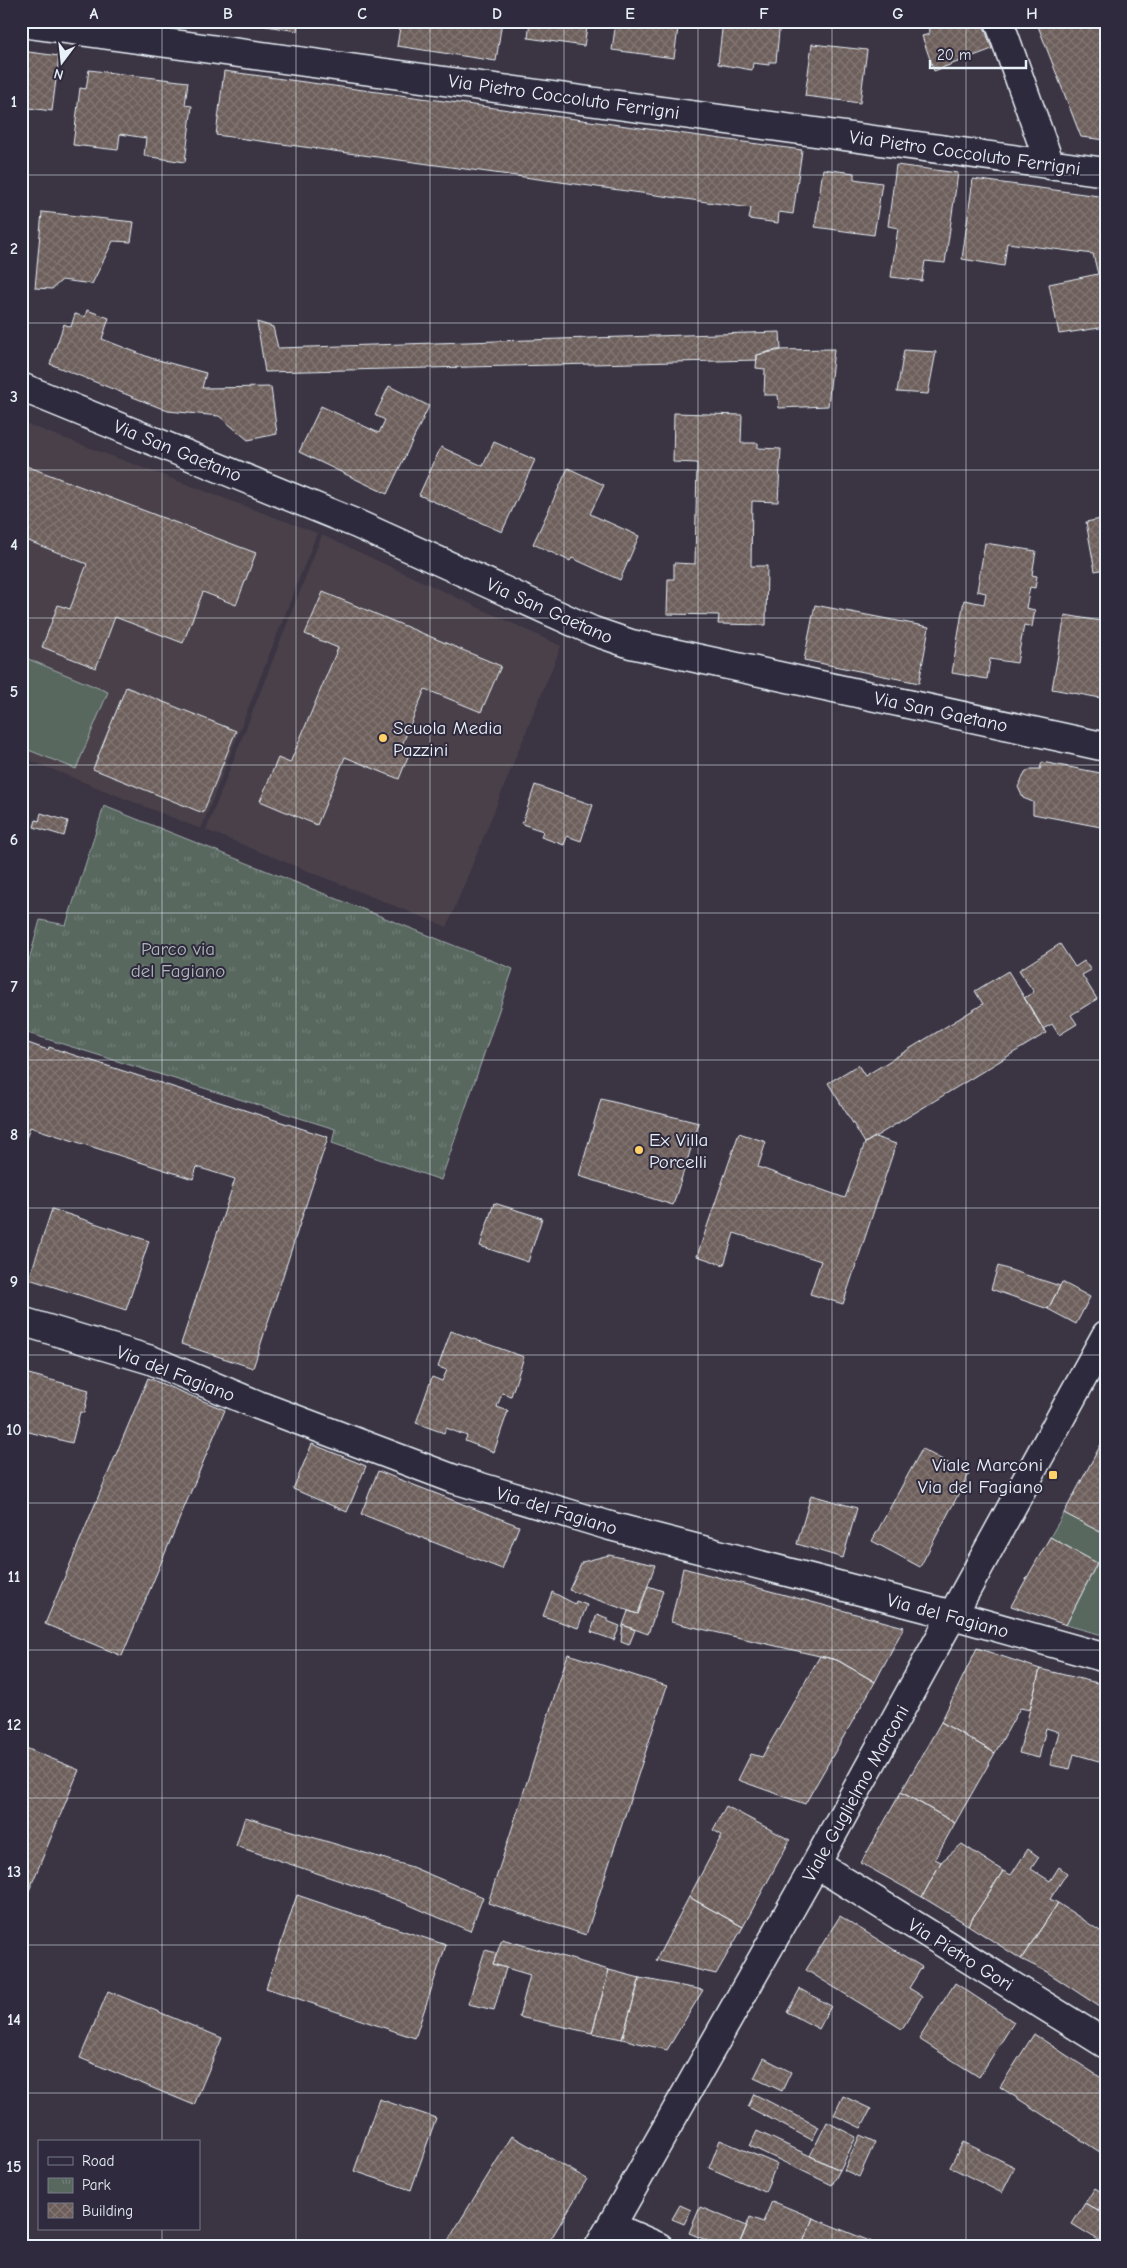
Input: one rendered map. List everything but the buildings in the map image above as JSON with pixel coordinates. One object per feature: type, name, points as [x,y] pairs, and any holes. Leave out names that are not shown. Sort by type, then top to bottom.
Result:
[{"type":"street","points":[[999,21],[1050,165]]},
{"type":"street","name":"Via Pietro Coccoluto Ferrigni","points":[[21,23],[1106,172]]},
{"type":"street","name":"Via San Gaetano","points":[[21,387],[357,524],[593,631],[631,644],[1106,748]]},
{"type":"street","name":"Via del Fagiano","points":[[21,1320],[150,1360],[258,1405],[454,1478],[610,1526],[953,1615],[1106,1658]]},
{"type":"street","name":"Viale Guglielmo Marconi","points":[[605,2237],[816,1864],[1106,1336]]},
{"type":"street","name":"Via Pietro Gori","points":[[816,1864],[1106,2044]]},
{"type":"street","points":[[605,2237],[659,2247]]},
{"type":"shaded area","points":[[21,422],[317,533],[201,829],[21,757]]},
{"type":"shaded area","name":"Scuola Media Pazzini","points":[[322,535],[561,646],[447,927],[206,830]]},
{"type":"green space","points":[[21,656],[108,692],[76,769],[21,747]]},
{"type":"green space","name":"Parco via del Fagiano","points":[[104,806],[513,969],[441,1180],[332,1143],[335,1129],[21,1031],[21,989],[40,920],[66,925]]},
{"type":"green space","points":[[1064,1513],[1106,1535],[1106,1636],[1066,1625],[1097,1563],[1050,1537]]},
{"type":"place","name":"Scuola Media Pazzini","points":[[383,738]]},
{"type":"place","name":"Ex Villa Porcelli","points":[[639,1150]]},
{"type":"place","name":"Viale Marconi Via del Fagiano","points":[[1053,1475]]}]
